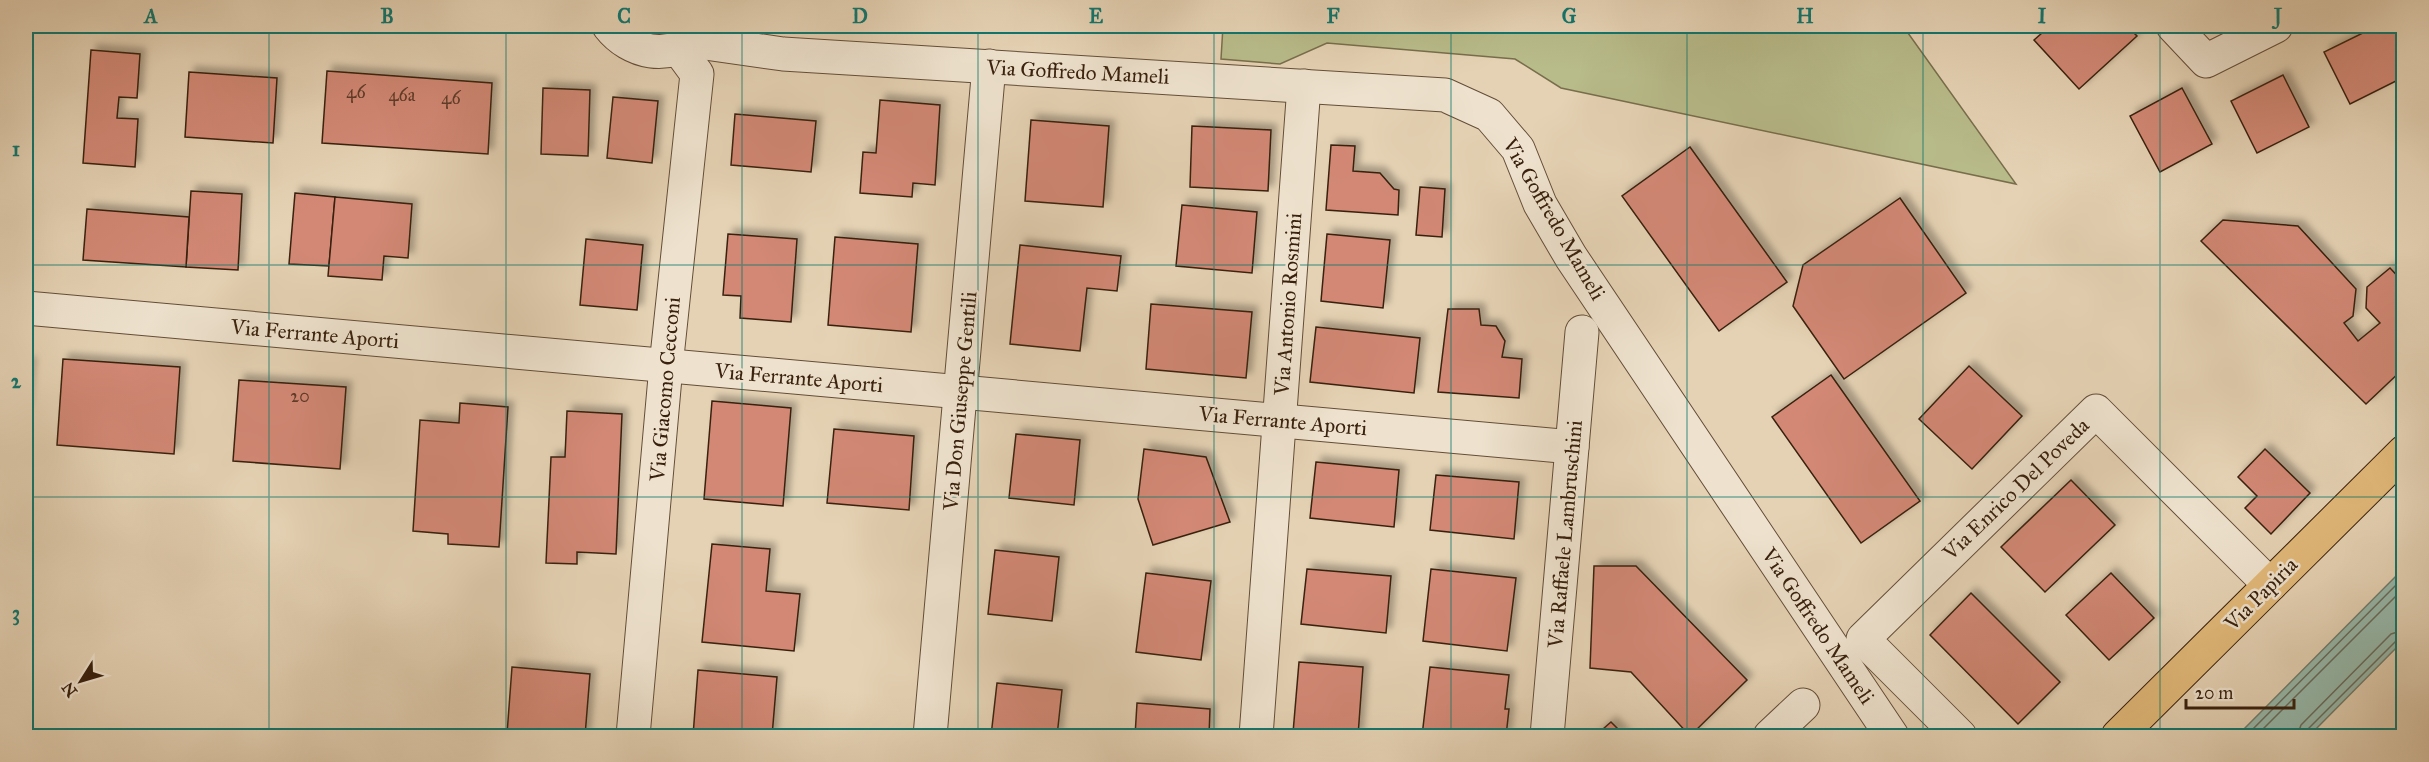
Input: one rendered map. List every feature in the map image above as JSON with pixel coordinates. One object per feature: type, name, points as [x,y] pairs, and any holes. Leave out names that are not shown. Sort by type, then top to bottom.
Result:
[{"type":"main road","name":"Via Papiria","points":[[2118,736],[2403,452]]},
{"type":"street","name":"Via Goffredo Mameli","points":[[609,26],[626,42],[638,49],[652,52],[691,38],[783,54],[1445,95],[1489,115],[1518,149],[1540,204],[1571,257],[1892,736]]},
{"type":"street","name":"Via Goffredo Mameli","points":[[734,26],[742,33],[783,54]]},
{"type":"street","points":[[2174,26],[2206,61],[2276,26]]},
{"type":"street","name":"Via Giacomo Cecconi","points":[[633,736],[666,366],[698,75],[691,38]]},
{"type":"street","name":"Via Don Giuseppe Gentili","points":[[930,736],[989,66]]},
{"type":"street","name":"Via Antonio Rosmini","points":[[1256,736],[1304,87]]},
{"type":"street","name":"Via Ferrante Aporti","points":[[26,308],[1572,447]]},
{"type":"street","name":"Via Raffaele Lambruschini","points":[[1547,736],[1582,332]]},
{"type":"street","name":"Via Enrico Del Poveda","points":[[1960,736],[1863,639],[2096,411],[2270,585]]},
{"type":"street","points":[[1770,736],[1803,705]]},
{"type":"green space","points":[[1223,26],[1903,26],[2016,184],[1561,88],[1515,59],[1327,43],[1280,64],[1221,59]]},
{"type":"water","points":[[2403,569],[2403,641],[2309,736],[2237,736]]},
{"type":"building","points":[[1109,26],[1189,26],[1189,29]]},
{"type":"building","points":[[2050,26],[2127,26],[2137,36],[2079,89],[2034,40]]},
{"type":"building","points":[[2377,26],[2404,26],[2404,77],[2350,104],[2324,52]]},
{"type":"building","points":[[91,50],[140,54],[137,98],[119,97],[117,118],[138,119],[135,167],[83,163]]},
{"type":"building","points":[[327,71],[492,83],[488,154],[322,143]]},
{"type":"building","points":[[189,72],[277,78],[273,143],[185,137]]},
{"type":"building","points":[[2283,75],[2309,127],[2257,153],[2231,101]]},
{"type":"building","points":[[543,88],[590,90],[588,156],[541,154]]},
{"type":"building","points":[[2182,88],[2212,144],[2160,172],[2130,116]]},
{"type":"building","points":[[613,97],[658,101],[652,163],[607,158]]},
{"type":"building","points":[[880,100],[940,105],[935,185],[913,183],[912,197],[860,193],[863,152],[876,153]]},
{"type":"building","points":[[735,114],[816,121],[811,172],[731,165]]},
{"type":"building","points":[[1031,120],[1109,126],[1103,207],[1025,201]]},
{"type":"building","points":[[1192,126],[1271,130],[1268,191],[1190,187]]},
{"type":"building","points":[[1331,145],[1355,146],[1353,171],[1380,173],[1394,189],[1399,190],[1398,215],[1326,210]]},
{"type":"building","points":[[1690,147],[1787,282],[1719,331],[1622,196]]},
{"type":"building","points":[[1420,187],[1445,189],[1442,237],[1416,235]]},
{"type":"building","points":[[191,191],[242,194],[238,270],[186,267]]},
{"type":"building","points":[[295,193],[335,197],[329,266],[289,264]]},
{"type":"building","points":[[335,197],[412,204],[408,258],[384,256],[382,280],[328,276]]},
{"type":"building","points":[[1900,198],[1966,293],[1844,379],[1793,306],[1803,265]]},
{"type":"building","points":[[1182,205],[1257,212],[1252,273],[1176,266]]},
{"type":"building","points":[[87,209],[189,217],[186,267],[83,260]]},
{"type":"building","points":[[2223,220],[2298,226],[2356,289],[2353,316],[2344,323],[2358,341],[2380,323],[2366,308],[2367,287],[2390,268],[2404,283],[2404,368],[2366,404],[2201,241]]},
{"type":"building","points":[[728,234],[797,239],[791,322],[740,318],[741,296],[723,295]]},
{"type":"building","points":[[1327,234],[1390,240],[1383,308],[1321,301]]},
{"type":"building","points":[[835,237],[918,244],[911,332],[828,325]]},
{"type":"building","points":[[586,239],[643,245],[637,310],[580,305]]},
{"type":"building","points":[[1020,245],[1121,256],[1117,291],[1087,288],[1080,351],[1010,344]]},
{"type":"building","points":[[1151,304],[1252,312],[1246,378],[1146,369]]},
{"type":"building","points":[[1448,309],[1479,309],[1481,325],[1496,326],[1505,341],[1502,357],[1522,359],[1519,398],[1438,392]]},
{"type":"building","points":[[1316,327],[1420,338],[1414,393],[1310,382]]},
{"type":"building","points":[[63,359],[180,367],[174,454],[57,445]]},
{"type":"building","points":[[26,363],[30,363],[26,413]]},
{"type":"building","points":[[1969,366],[2022,416],[1972,469],[1919,419]]},
{"type":"building","points":[[1831,375],[1920,501],[1861,543],[1772,417]]},
{"type":"building","points":[[239,380],[346,387],[340,469],[233,461]]},
{"type":"building","points":[[712,401],[791,408],[783,506],[704,499]]},
{"type":"building","points":[[460,403],[508,407],[499,547],[448,544],[448,534],[413,531],[420,420],[459,423]]},
{"type":"building","points":[[567,411],[622,414],[616,554],[577,552],[577,564],[546,563],[551,457],[565,457]]},
{"type":"building","points":[[834,429],[914,436],[909,510],[827,503]]},
{"type":"building","points":[[1016,434],[1080,440],[1074,505],[1009,498]]},
{"type":"building","points":[[1144,449],[1206,457],[1230,522],[1153,545],[1138,499]]},
{"type":"building","points":[[2265,449],[2310,493],[2271,534],[2245,508],[2257,496],[2238,477]]},
{"type":"building","points":[[1316,462],[1399,470],[1394,527],[1310,518]]},
{"type":"building","points":[[1436,475],[1519,482],[1514,539],[1430,530]]},
{"type":"building","points":[[2071,480],[2115,525],[2045,592],[2001,547]]},
{"type":"building","points":[[712,544],[770,549],[766,591],[800,594],[794,651],[702,642]]},
{"type":"building","points":[[995,550],[1059,557],[1052,621],[988,614]]},
{"type":"building","points":[[1594,566],[1636,566],[1747,680],[1690,736],[1631,672],[1590,668]]},
{"type":"building","points":[[1307,569],[1391,576],[1386,633],[1301,624]]},
{"type":"building","points":[[1431,569],[1516,578],[1507,651],[1423,641]]},
{"type":"building","points":[[1146,573],[1211,581],[1201,660],[1136,652]]},
{"type":"building","points":[[2111,573],[2154,618],[2109,660],[2066,615]]},
{"type":"building","points":[[1971,593],[2060,682],[2018,724],[1930,635]]},
{"type":"building","points":[[1299,662],[1363,667],[1358,736],[1293,733]]},
{"type":"building","points":[[512,667],[590,674],[585,736],[507,734]]},
{"type":"building","points":[[1430,667],[1509,675],[1505,709],[1509,709],[1506,736],[1422,736]]},
{"type":"building","points":[[698,670],[777,677],[772,736],[693,736]]},
{"type":"building","points":[[997,683],[1062,690],[1057,736],[991,736]]},
{"type":"building","points":[[1137,703],[1210,709],[1209,736],[1135,736]]},
{"type":"building","points":[[1611,722],[1625,736],[1595,736]]}]
